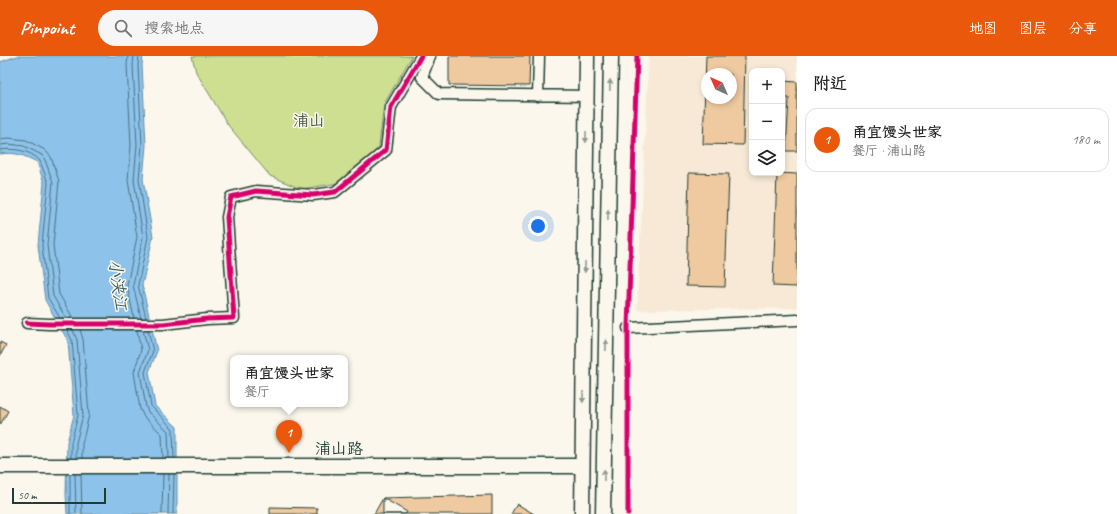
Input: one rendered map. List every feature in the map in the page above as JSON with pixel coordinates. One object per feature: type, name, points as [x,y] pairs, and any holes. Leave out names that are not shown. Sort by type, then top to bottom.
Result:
[{"type":"main road","points":[[582,514],[587,56]]},
{"type":"main road","points":[[603,514],[611,56]]},
{"type":"main road","name":"浦山路","points":[[0,466],[582,466]]},
{"type":"street","points":[[27,323],[163,324],[207,319],[234,318],[227,218],[231,197],[256,191],[313,195],[335,192],[386,150],[390,107],[421,56]]},
{"type":"street","points":[[430,56],[422,77],[440,94],[587,96]]},
{"type":"street","points":[[538,96],[539,56]]},
{"type":"street","points":[[628,328],[797,320]]},
{"type":"shaded area","points":[[649,56],[797,56],[797,308],[637,310]]},
{"type":"green space","name":"浦山","points":[[192,56],[412,56],[384,104],[378,154],[339,183],[301,189],[270,176],[228,125],[196,72]]},
{"type":"water","name":"小浃江","points":[[17,56],[143,56],[142,65],[146,145],[143,179],[153,237],[142,285],[157,351],[149,372],[155,406],[177,427],[177,514],[67,514],[67,442],[74,415],[68,341],[45,300],[38,245],[44,183],[37,162],[11,153],[0,154],[0,62]]},
{"type":"building","points":[[449,56],[530,56],[529,86],[449,85]]},
{"type":"building","points":[[706,56],[745,56],[743,145],[703,144],[704,104],[737,104],[737,68],[706,68]]},
{"type":"building","points":[[785,81],[797,82],[797,151],[786,151],[789,98],[785,98]]},
{"type":"building","points":[[689,173],[729,174],[725,287],[686,286]]},
{"type":"building","points":[[785,173],[797,174],[797,287],[773,286],[777,176],[785,176]]},
{"type":"building","points":[[0,342],[6,345],[0,356]]},
{"type":"building","points":[[0,406],[8,411],[0,425]]},
{"type":"building","points":[[492,495],[492,514],[383,514],[383,498]]},
{"type":"building","points":[[383,498],[407,512],[406,514],[374,514]]},
{"type":"building","points":[[517,504],[534,514],[511,514]]},
{"type":"building","points":[[270,507],[317,508],[317,514],[270,514]]},
{"type":"cycle path","points":[[27,323],[163,324],[207,319],[234,318],[227,217],[231,197],[256,191],[313,195],[335,192],[386,150],[391,107],[421,56]]},
{"type":"cycle path","points":[[628,514],[628,328],[637,56]]},
{"type":"place","name":"甬宜馒头世家","points":[[289,453]]}]
